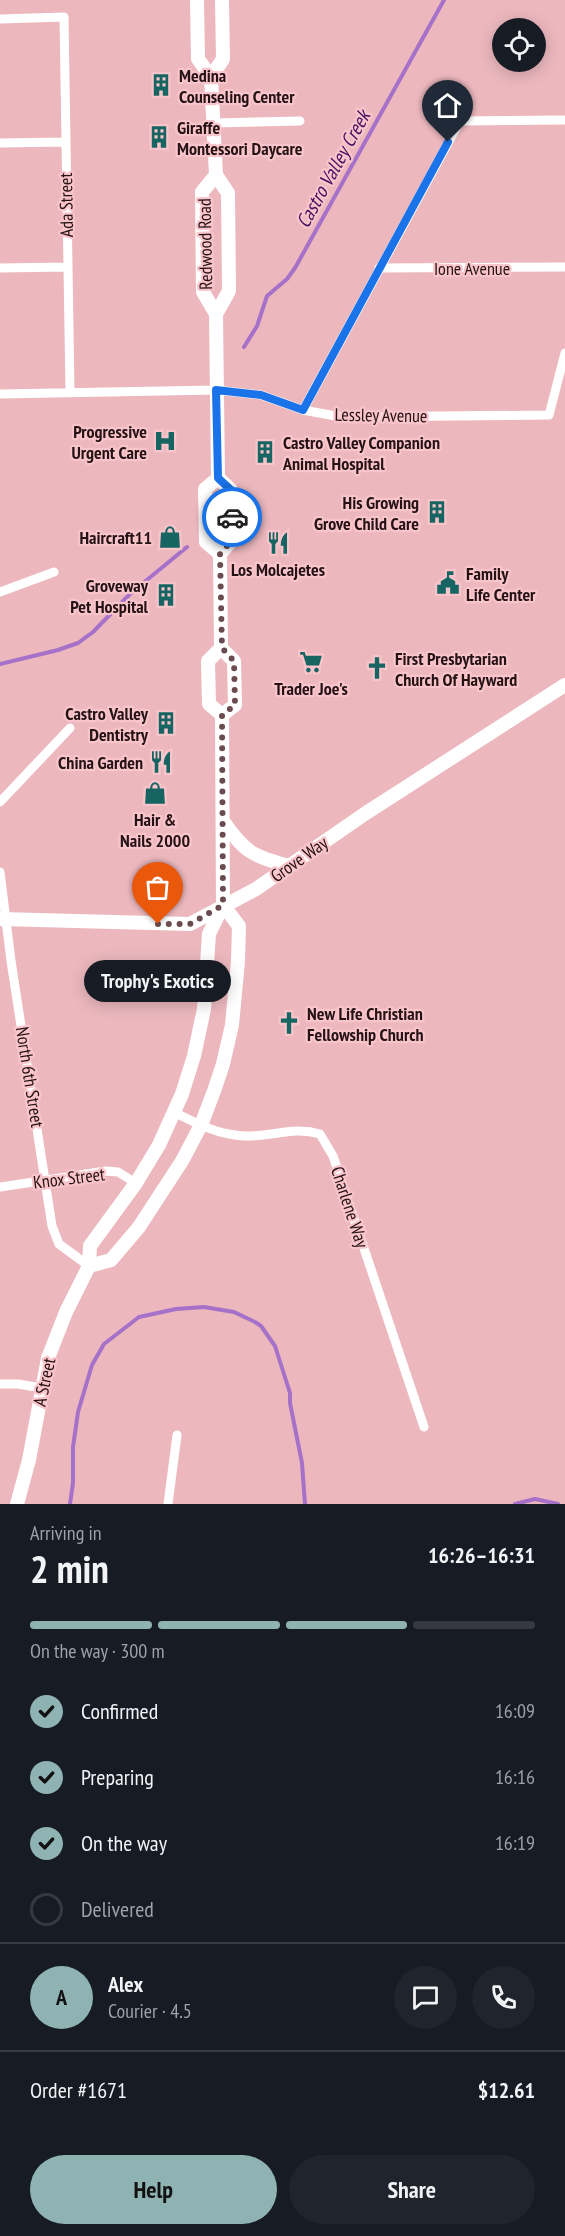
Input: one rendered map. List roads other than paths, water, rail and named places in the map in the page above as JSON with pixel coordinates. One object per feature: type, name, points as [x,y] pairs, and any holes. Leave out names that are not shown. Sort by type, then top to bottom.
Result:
[{"type":"main road","name":"Redwood Road","points":[[174,1112],[188,1077],[199,1035],[205,997],[209,934],[223,905],[222,715],[235,705],[234,661],[222,648],[220,554],[232,540],[232,520],[231,490],[218,478],[216,390],[216,314],[229,291],[228,193],[216,175],[211,77],[198,59],[197,0]]},
{"type":"main road","name":"Redwood Road","points":[[211,77],[223,59],[222,0]]},
{"type":"main road","name":"Redwood Road","points":[[216,175],[202,192],[203,292],[216,314]]},
{"type":"main road","name":"Redwood Road","points":[[218,478],[205,489],[206,542],[220,554]]},
{"type":"main road","points":[[222,648],[208,661],[208,704],[222,715]]},
{"type":"main road","name":"Grove Way","points":[[3,919],[190,924],[256,889],[366,813],[565,685]]},
{"type":"main road","points":[[223,821],[236,840],[246,849],[261,858],[290,866]]},
{"type":"main road","points":[[89,1266],[111,1260],[139,1227],[172,1180],[201,1125],[223,1064],[233,1014],[239,926],[223,905]]},
{"type":"main road","name":"A Street","points":[[17,1504],[29,1460],[42,1388],[55,1339],[89,1266],[90,1246],[136,1183],[159,1145],[174,1112]]},
{"type":"street","name":"Ada Street","points":[[0,19],[64,17],[70,392]]},
{"type":"street","points":[[303,410],[459,121],[565,120]]},
{"type":"street","points":[[214,123],[300,122]]},
{"type":"street","points":[[0,143],[66,142]]},
{"type":"street","points":[[0,268],[67,267]]},
{"type":"street","name":"Ione Avenue","points":[[379,268],[565,267]]},
{"type":"street","name":"Lessley Avenue","points":[[0,394],[216,390],[261,395],[303,410],[341,417],[549,415],[565,353]]},
{"type":"street","points":[[0,592],[54,572]]},
{"type":"street","points":[[0,802],[70,728]]},
{"type":"street","name":"North 6th Street","points":[[0,872],[3,919],[54,1236],[69,1253],[89,1266]]},
{"type":"street","name":"Charlene Way","points":[[174,1112],[217,1132],[246,1136],[304,1129],[320,1134],[333,1156],[424,1427]]},
{"type":"street","name":"Knox Street","points":[[0,1187],[106,1171],[118,1173],[136,1183]]},
{"type":"street","points":[[0,1384],[42,1388]]},
{"type":"street","points":[[168,1504],[177,1436]]},
{"type":"waterway","name":"Castro Valley Creek","points":[[244,347],[257,326],[267,296],[287,279],[295,268],[444,0]]},
{"type":"waterway","name":"Castro Valley Creek","points":[[0,664],[78,643],[93,632],[131,593],[187,547]]},
{"type":"waterway","points":[[70,1504],[73,1483],[73,1447],[78,1412],[92,1365],[104,1344],[139,1317],[176,1309],[204,1307],[234,1312],[255,1322],[261,1326],[275,1346],[290,1393],[302,1463],[305,1504]]},
{"type":"waterway","points":[[515,1504],[535,1499],[558,1504]]},
{"type":"place","name":"Medina Counseling Center","points":[[161,85]]},
{"type":"place","name":"Giraffe Montessori Daycare","points":[[159,137]]},
{"type":"place","name":"Progressive Urgent Care","points":[[165,441]]},
{"type":"place","name":"Castro Valley Companion Animal Hospital","points":[[265,452]]},
{"type":"place","name":"His Growing Grove Child Care","points":[[437,512]]},
{"type":"place","name":"Haircraft11","points":[[170,537]]},
{"type":"place","name":"Los Molcajetes","points":[[278,543]]},
{"type":"place","name":"Family Life Center","points":[[448,583]]},
{"type":"place","name":"Groveway Pet Hospital","points":[[166,595]]},
{"type":"place","name":"Trader Joe's","points":[[311,662]]},
{"type":"place","name":"First Presbytarian Church Of Hayward","points":[[377,668]]},
{"type":"place","name":"Castro Valley Dentistry","points":[[166,723]]},
{"type":"place","name":"China Garden","points":[[161,762]]},
{"type":"place","name":"Hair & Nails 2000","points":[[155,793]]},
{"type":"place","name":"Trophy's Exotics","points":[[158,924]]},
{"type":"place","name":"New Life Christian Fellowship Church","points":[[289,1023]]}]
